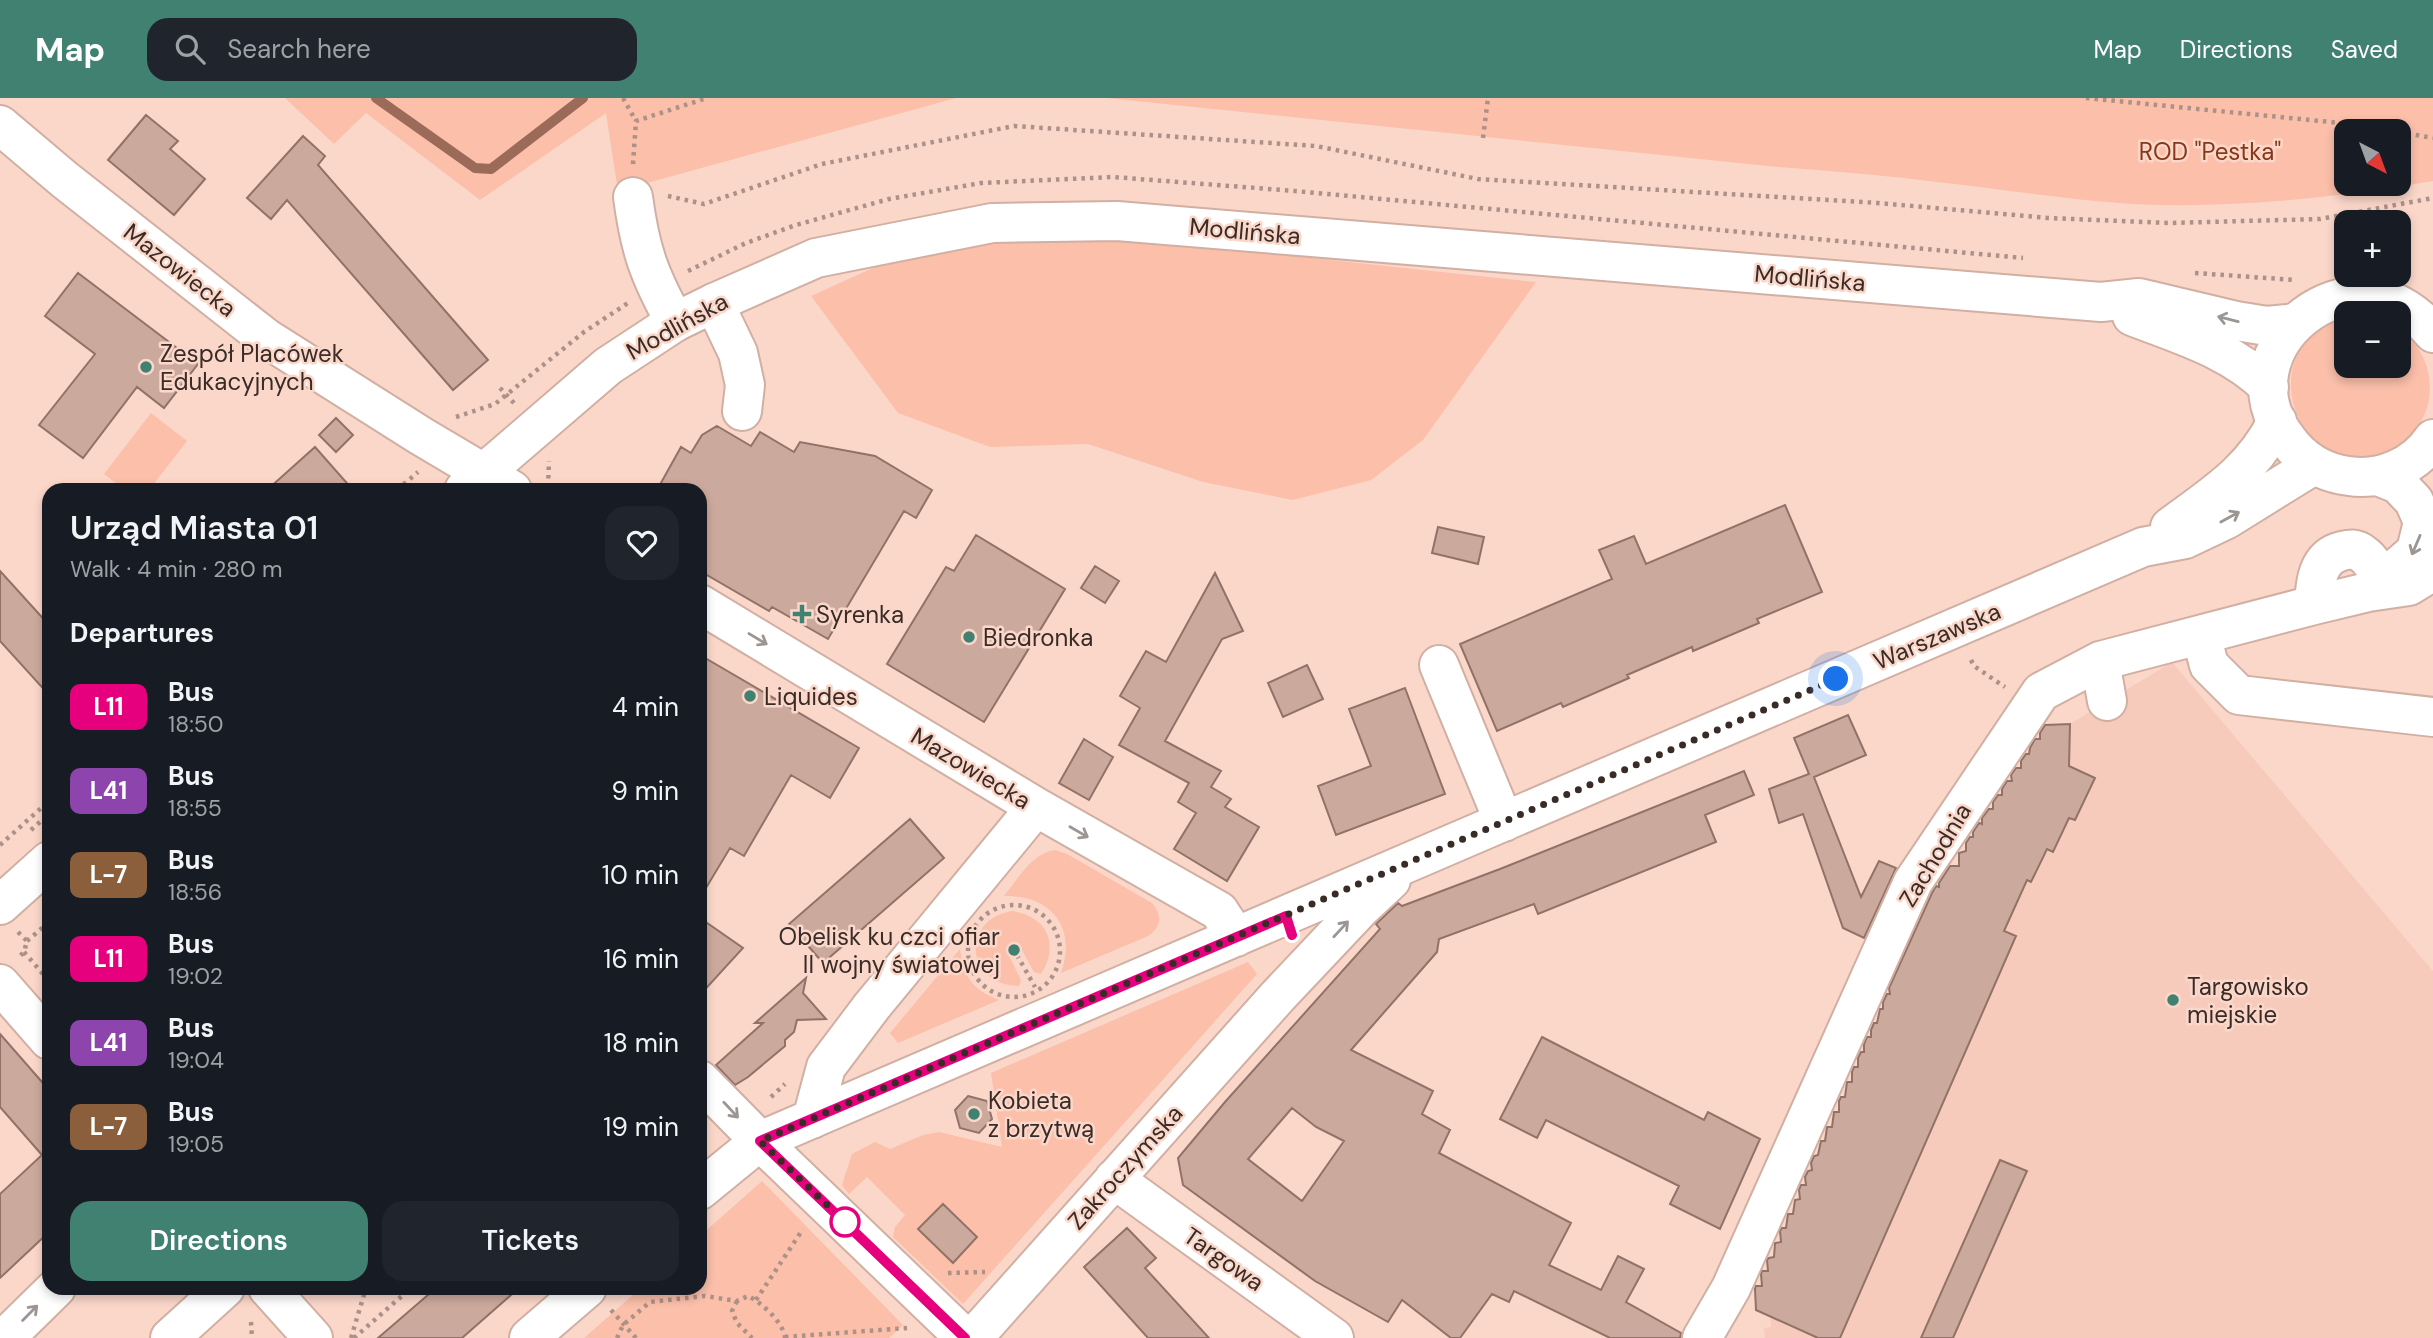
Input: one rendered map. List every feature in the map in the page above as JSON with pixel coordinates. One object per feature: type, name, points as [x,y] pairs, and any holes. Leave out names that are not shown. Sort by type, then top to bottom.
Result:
[{"type":"street","name":"Mazowiecka","points":[[0,125],[65,180],[266,338],[484,483]]},
{"type":"street","points":[[633,186],[638,238],[652,280],[675,322]]},
{"type":"street","name":"Modlińska","points":[[487,483],[608,366],[675,322],[816,258],[992,223],[1117,221],[2101,302],[2138,298],[2267,326],[2295,323]]},
{"type":"street","points":[[2295,323],[2314,308],[2335,299],[2359,296],[2382,298],[2404,307],[2423,321],[2433,333]]},
{"type":"street","name":"Modlińska","points":[[2101,302],[2224,353],[2252,370],[2273,404],[2280,432],[2295,450],[2314,465]]},
{"type":"street","points":[[714,303],[738,353],[745,386],[741,411]]},
{"type":"street","name":"Warszawska","points":[[2143,547],[2214,495],[2250,464],[2267,441],[2273,404],[2272,363],[2281,341],[2295,323]]},
{"type":"street","points":[[2314,465],[2337,474],[2361,478],[2378,476],[2407,464],[2431,448]]},
{"type":"street","name":"Warszawska","points":[[707,1184],[760,1141],[2143,547],[2185,539],[2217,524],[2314,465]]},
{"type":"street","points":[[2375,587],[2416,551],[2423,522],[2414,501],[2398,484],[2378,476]]},
{"type":"street","name":"Zachodnia","points":[[1702,1338],[1731,1288],[1913,882],[2041,692],[2100,661],[2314,605],[2315,586],[2320,570],[2327,557],[2337,552],[2352,549],[2363,553],[2372,563],[2375,587]]},
{"type":"street","points":[[2375,587],[2409,586],[2433,571]]},
{"type":"street","name":"Mazowiecka","points":[[707,608],[1036,807],[1219,911],[1236,937]]},
{"type":"street","points":[[2201,635],[2209,664],[2239,695],[2433,718]]},
{"type":"street","points":[[2100,661],[2107,701]]},
{"type":"street","points":[[1439,665],[1504,822]]},
{"type":"street","points":[[812,1119],[826,1067],[872,1006],[1036,807]]},
{"type":"street","name":"Zakroczymska","points":[[973,1338],[1278,996],[1362,907],[1410,862]]},
{"type":"street","points":[[9,918],[42,871]]},
{"type":"street","name":"Zakroczymska","points":[[1278,996],[1299,955],[1286,916]]},
{"type":"street","points":[[8,972],[42,1028]]},
{"type":"street","points":[[707,1087],[965,1338]]},
{"type":"street","name":"Targowa","points":[[1115,1179],[1334,1338]]},
{"type":"street","points":[[5,1338],[48,1295]]},
{"type":"street","points":[[170,1338],[217,1295]]},
{"type":"street","points":[[274,1295],[313,1338]]},
{"type":"street","points":[[530,1338],[588,1295]]},
{"type":"path","points":[[623,98],[636,121],[633,186],[704,204],[822,164],[1014,126],[1316,146],[1478,179],[1878,203],[2048,218],[2155,223],[2320,219],[2433,198]]},
{"type":"path","points":[[636,121],[707,98]]},
{"type":"path","points":[[1483,138],[1488,98]]},
{"type":"path","points":[[2086,98],[2334,122]]},
{"type":"path","points":[[2412,134],[2433,138]]},
{"type":"path","points":[[1971,660],[1974,666],[2007,688]]},
{"type":"path","points":[[0,845],[42,807]]},
{"type":"path","points":[[1011,905],[1039,912],[1057,934],[1060,948],[1058,962],[1053,976],[1037,991],[1017,997],[1003,996],[984,985],[971,968],[968,954],[975,927],[997,908],[1011,905]]},
{"type":"path","points":[[9,918],[27,942]]},
{"type":"path","points":[[8,972],[24,952],[27,942],[42,928]]},
{"type":"path","points":[[24,952],[42,973]]},
{"type":"path","points":[[1017,955],[1037,991]]},
{"type":"path","points":[[756,1300],[809,1220]]},
{"type":"path","points":[[938,1274],[988,1272]]},
{"type":"path","points":[[352,1338],[364,1295]]},
{"type":"path","points":[[352,1338],[403,1295]]},
{"type":"path","points":[[595,1295],[636,1338]]},
{"type":"path","points":[[617,1338],[623,1325],[650,1302],[705,1296],[737,1301],[748,1296],[756,1300],[784,1329],[785,1337],[914,1328],[904,1318]]},
{"type":"path","points":[[737,1301],[732,1311],[737,1323],[752,1338]]},
{"type":"shaded area","name":"Targowisko miejskie","points":[[2172,662],[2433,971],[2433,1338],[1765,1338],[1764,1328],[1771,1327],[1770,1313],[2070,724]]},
{"type":"green space","points":[[285,98],[956,98],[618,191],[606,113],[480,200],[366,113],[334,144]]},
{"type":"green space","name":"ROD \"Pestka\"","points":[[1107,98],[2433,98],[2433,181],[2412,184],[2412,119],[2334,119],[2334,195],[2321,197],[2208,205],[2132,204],[1897,177]]},
{"type":"green space","points":[[996,236],[1106,236],[1536,282],[1423,440],[1371,480],[1293,500],[1203,482],[1088,444],[990,447],[898,413],[811,296],[897,257]]},
{"type":"green space","points":[[2334,324],[2334,378],[2411,378],[2411,340],[2420,351],[2429,378],[2429,399],[2421,421],[2399,445],[2358,457],[2329,451],[2308,433],[2295,409],[2291,381],[2298,354],[2316,332]]},
{"type":"green space","points":[[151,413],[187,441],[154,483],[116,483],[104,474]]},
{"type":"green space","points":[[1055,850],[1067,854],[1152,903],[1159,917],[1156,929],[1148,936],[1061,973],[1066,942],[1056,917],[1035,901],[1004,896],[1032,861]]},
{"type":"green space","points":[[1012,911],[1024,914],[1042,925],[1049,942],[1047,963],[1041,974],[1034,972],[1018,943],[1006,950],[1021,980],[1019,986],[1001,983],[988,975],[979,964],[976,951],[977,938],[984,926],[995,917]]},
{"type":"green space","points":[[960,949],[964,968],[971,981],[976,987],[999,1000],[898,1043],[890,1033]]},
{"type":"green space","points":[[1248,962],[1257,974],[963,1304],[893,1237],[895,1227],[905,1215],[867,1177],[849,1194],[842,1185],[852,1154],[875,1142],[890,1149],[923,1135],[939,1132],[1002,1147],[991,1073]]},
{"type":"green space","points":[[762,1181],[903,1325],[889,1338],[584,1338],[633,1295],[707,1295],[707,1230]]},
{"type":"building","points":[[146,115],[178,141],[170,149],[205,179],[174,215],[108,160]]},
{"type":"building","points":[[303,136],[325,156],[318,165],[488,360],[453,390],[287,200],[271,219],[247,198]]},
{"type":"building","name":"Zespół Placówek Edukacyjnych","points":[[78,273],[198,364],[164,408],[137,387],[83,458],[39,425],[95,354],[45,316]]},
{"type":"building","points":[[336,418],[353,435],[336,452],[319,435]]},
{"type":"building","points":[[717,426],[751,446],[760,432],[794,452],[800,442],[875,456],[932,490],[916,518],[904,511],[828,639],[772,607],[769,611],[707,575],[707,483],[661,483],[681,447],[691,453],[702,435]]},
{"type":"building","points":[[315,447],[347,483],[275,483]]},
{"type":"building","points":[[1785,505],[1822,592],[1757,619],[1759,623],[1693,651],[1692,647],[1627,675],[1629,678],[1563,707],[1561,703],[1497,731],[1460,644],[1612,579],[1599,550],[1634,536],[1646,564]]},
{"type":"building","points":[[1438,527],[1484,537],[1478,564],[1432,553]]},
{"type":"building","name":"Biedronka","points":[[976,535],[1065,589],[984,722],[887,664],[946,567],[954,571]]},
{"type":"building","points":[[1095,566],[1119,581],[1105,603],[1081,588]]},
{"type":"building","points":[[0,571],[42,617],[42,687],[0,641]]},
{"type":"building","points":[[1215,573],[1243,631],[1222,639],[1165,741],[1221,771],[1211,787],[1231,799],[1225,807],[1259,827],[1227,881],[1174,849],[1196,813],[1178,802],[1189,783],[1119,745],[1140,708],[1120,696],[1146,651],[1166,662]]},
{"type":"building","points":[[707,659],[859,748],[830,798],[791,775],[744,856],[730,848],[707,886]]},
{"type":"building","points":[[1307,665],[1323,699],[1283,717],[1268,683]]},
{"type":"building","points":[[1405,688],[1445,794],[1336,835],[1318,786],[1371,766],[1349,709]]},
{"type":"building","points":[[1848,715],[1866,755],[1814,777],[1861,897],[1879,861],[1896,868],[1864,938],[1843,928],[1803,814],[1779,823],[1769,789],[1809,774],[1794,738]]},
{"type":"building","points":[[2070,724],[2069,766],[2095,778],[2075,820],[2069,818],[2053,852],[2047,849],[2031,882],[2027,880],[2004,931],[2016,936],[1840,1338],[1818,1338],[1756,1310],[1755,1289],[1756,1286],[1762,1286],[1762,1271],[1768,1271],[1767,1260],[1774,1257],[1775,1243],[1781,1242],[1780,1231],[1786,1228],[1788,1214],[1793,1214],[1795,1200],[1800,1199],[1801,1185],[1806,1185],[1805,1177],[1808,1171],[1812,1170],[1811,1163],[1814,1156],[1818,1155],[1821,1141],[1825,1141],[1827,1127],[1832,1127],[1834,1112],[1839,1112],[1839,1101],[1841,1097],[1845,1097],[1847,1082],[1852,1082],[1854,1067],[1858,1067],[1858,1058],[1861,1052],[1864,1052],[1867,1037],[1871,1037],[1871,1030],[1874,1023],[1877,1023],[1887,994],[1890,994],[1889,988],[1932,893],[1936,886],[1939,887],[1950,866],[1959,866],[1959,853],[1966,851],[1966,843],[1973,837],[1979,823],[1982,824],[1982,818],[1989,809],[1993,809],[1993,802],[1998,795],[2002,795],[2007,781],[2012,781],[2011,775],[2016,768],[2021,768],[2021,761],[2029,754],[2035,739],[2040,739],[2045,725]]},
{"type":"building","points":[[1084,739],[1113,757],[1089,800],[1059,783]]},
{"type":"building","points":[[1744,771],[1754,795],[1705,815],[1716,842],[1538,914],[1534,904],[1439,939],[1437,952],[1351,1050],[1433,1091],[1422,1114],[1450,1130],[1439,1153],[1571,1223],[1549,1265],[1601,1290],[1618,1256],[1644,1269],[1626,1302],[1681,1333],[1680,1338],[1610,1338],[1514,1291],[1509,1302],[1492,1294],[1460,1338],[1451,1338],[1402,1300],[1388,1322],[1315,1281],[1183,1185],[1178,1158],[1380,929],[1376,924],[1398,903],[1402,906]],"holes":[[[1292,1108],[1316,1127],[1344,1141],[1302,1201],[1248,1159]]]},
{"type":"building","points":[[910,819],[944,858],[823,963],[789,924]]},
{"type":"building","points":[[707,923],[743,948],[707,987]]},
{"type":"building","points":[[806,978],[803,993],[826,1019],[797,1020],[794,1032],[785,1040],[785,1046],[735,1085],[716,1065],[763,1023],[755,1023]]},
{"type":"building","points":[[0,1034],[42,1082],[42,1155],[0,1107]]},
{"type":"building","points":[[1542,1037],[1704,1120],[1708,1112],[1760,1139],[1720,1229],[1670,1204],[1679,1186],[1546,1120],[1537,1138],[1500,1119]]},
{"type":"building","name":"Kobieta z brzytwą","points":[[968,1096],[987,1101],[992,1119],[979,1133],[960,1128],[955,1110]]},
{"type":"building","points":[[42,1155],[42,1239],[0,1278],[0,1194]]},
{"type":"building","points":[[2000,1160],[2027,1171],[1953,1338],[1921,1338]]},
{"type":"building","points":[[943,1204],[977,1237],[953,1263],[918,1229]]},
{"type":"building","points":[[1127,1228],[1156,1258],[1145,1268],[1209,1338],[1148,1338],[1084,1267]]},
{"type":"building","points":[[428,1295],[511,1295],[462,1338],[378,1338]]},
{"type":"waterway","points":[[376,98],[475,168],[491,169],[583,98]]},
{"type":"bus line","name":"L11","points":[[965,1338],[760,1141],[1286,916],[1292,935]]},
{"type":"place","name":"Zespół Placówek Edukacyjnych","points":[[146,367]]},
{"type":"place","name":"Syrenka","points":[[802,614]]},
{"type":"place","name":"Biedronka","points":[[969,637]]},
{"type":"place","name":"Liquides","points":[[750,696]]},
{"type":"place","name":"Obelisk ku czci ofiar II wojny światowej","points":[[1014,950]]},
{"type":"place","name":"Targowisko miejskie","points":[[2173,1000]]},
{"type":"place","name":"Kobieta z brzytwą","points":[[974,1114]]},
{"type":"route","points":[[845,1222],[760,1141],[1836,679]]}]
